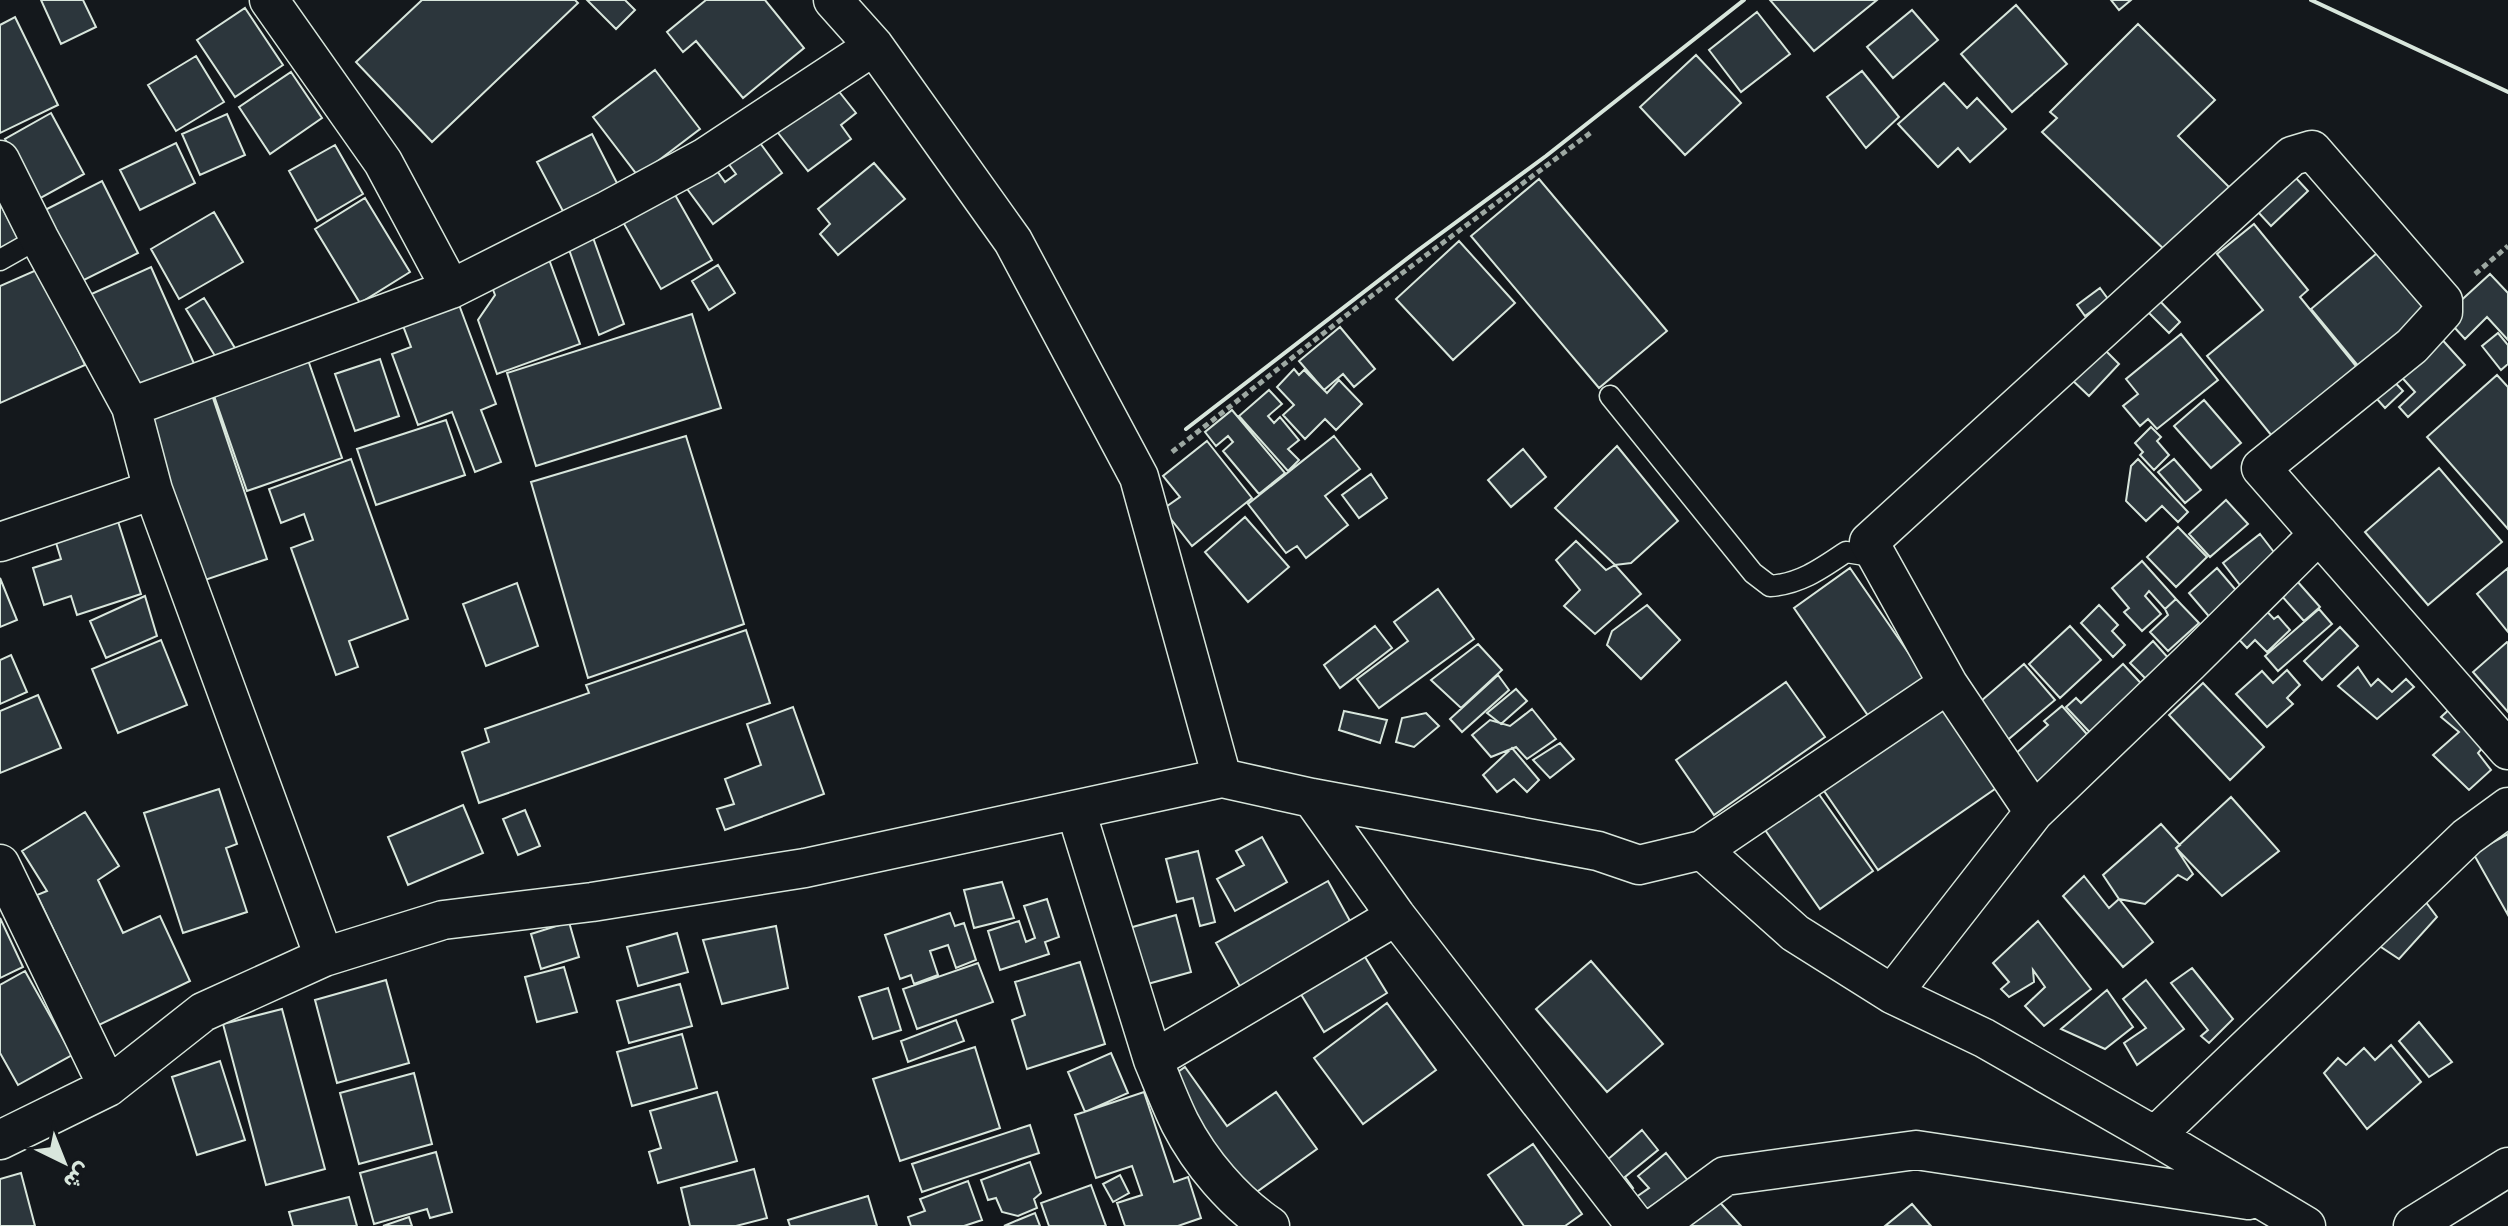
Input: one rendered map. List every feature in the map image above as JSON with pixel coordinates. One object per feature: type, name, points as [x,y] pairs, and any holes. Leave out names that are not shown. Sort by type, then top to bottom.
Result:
[{"type":"street","points":[[269,0],[383,162],[451,289]]},
{"type":"street","points":[[833,0],[874,46],[1013,241],[1139,477],[1222,778]]},
{"type":"street","points":[[131,407],[451,289],[704,158],[874,46]]},
{"type":"street","points":[[2034,812],[1948,684],[1869,542],[2292,156],[2312,150],[2443,301],[2443,312],[2412,346],[2261,468],[2508,750]]},
{"type":"street","points":[[0,160],[131,407],[153,490],[324,957]]},
{"type":"street","points":[[0,542],[153,490]]},
{"type":"street","points":[[1892,994],[2034,812],[2319,534]]},
{"type":"street","points":[[0,1140],[108,1087],[203,1012],[324,957],[443,920],[592,902],[805,868],[1222,778],[1312,798],[1598,851],[1639,865],[1702,850],[1948,684]]},
{"type":"street","points":[[1312,798],[1396,916],[1636,1226]]},
{"type":"street","points":[[2155,1136],[2467,837],[2508,807]]},
{"type":"street","points":[[1076,811],[1153,1060],[1180,1124],[1204,1161],[1249,1212],[1270,1226]]},
{"type":"street","points":[[1702,850],[1795,933],[1892,994],[1984,1038],[2306,1226]]},
{"type":"street","points":[[0,864],[108,1087]]},
{"type":"street","points":[[1153,1060],[1396,916]]},
{"type":"street","points":[[1657,1226],[1725,1176],[1916,1150],[2267,1203]]},
{"type":"street","points":[[2413,1226],[2508,1167]]},
{"type":"lane","points":[[0,260],[39,238]]},
{"type":"lane","points":[[1610,396],[1753,573],[1770,586],[1788,585],[1813,575],[1846,552],[1878,557]]},
{"type":"path","points":[[1139,477],[1366,300],[1593,131]]},
{"type":"building","points":[[41,0],[83,0],[96,27],[61,44]]},
{"type":"building","points":[[422,0],[575,0],[578,3],[432,142],[356,62]]},
{"type":"building","points":[[587,0],[625,0],[635,10],[616,29]]},
{"type":"building","points":[[706,0],[765,0],[804,48],[743,98],[696,41],[683,52],[667,32]]},
{"type":"building","points":[[1770,0],[1877,0],[1814,51]]},
{"type":"building","points":[[2111,0],[2131,0],[2119,10]]},
{"type":"building","points":[[2016,5],[2067,64],[2012,112],[1961,54]]},
{"type":"building","points":[[245,8],[283,65],[235,97],[197,40]]},
{"type":"building","points":[[1912,10],[1938,40],[1893,78],[1867,47]]},
{"type":"building","points":[[1757,12],[1790,54],[1741,92],[1709,50]]},
{"type":"building","points":[[15,17],[58,105],[0,133],[0,25]]},
{"type":"building","points":[[2138,24],[2215,100],[2178,136],[2232,190],[2169,254],[2042,132],[2057,118],[2050,112]]},
{"type":"building","points":[[1696,55],[1741,103],[1685,155],[1640,107]]},
{"type":"building","points":[[196,56],[224,102],[176,131],[148,85]]},
{"type":"building","points":[[655,70],[700,129],[638,176],[593,117]]},
{"type":"building","points":[[1862,71],[1899,117],[1866,148],[1827,97]]},
{"type":"building","points":[[291,72],[322,118],[270,154],[239,107]]},
{"type":"building","points":[[1944,83],[1967,108],[1977,98],[2006,129],[1970,162],[1958,148],[1938,167],[1898,124]]},
{"type":"building","points":[[833,84],[856,113],[841,125],[851,139],[808,171],[775,129]]},
{"type":"building","points":[[51,113],[84,174],[37,200],[5,139]]},
{"type":"building","points":[[227,114],[245,155],[200,175],[182,134]]},
{"type":"building","points":[[592,134],[619,187],[565,215],[537,162]]},
{"type":"building","points":[[755,136],[782,173],[713,224],[682,182],[710,161],[725,182],[736,174],[725,159]]},
{"type":"building","points":[[176,143],[195,183],[140,210],[120,170]]},
{"type":"building","points":[[335,145],[363,194],[317,221],[289,171]]},
{"type":"building","points":[[874,163],[905,199],[838,255],[820,234],[830,224],[818,209]]},
{"type":"building","points":[[2295,177],[2308,191],[2271,226],[2258,212]]},
{"type":"building","points":[[1539,179],[1667,331],[1599,388],[1471,236]]},
{"type":"building","points":[[102,181],[138,253],[78,283],[43,211]]},
{"type":"building","points":[[674,193],[712,260],[661,289],[623,222]]},
{"type":"building","points":[[365,198],[410,272],[360,303],[315,229]]},
{"type":"building","points":[[0,203],[20,242],[0,253]]},
{"type":"building","points":[[214,212],[243,262],[179,299],[151,249]]},
{"type":"building","points":[[2254,224],[2308,290],[2300,297],[2360,371],[2276,441],[2207,356],[2263,310],[2217,254]]},
{"type":"building","points":[[591,232],[624,324],[599,335],[566,241]]},
{"type":"building","points":[[1459,241],[1515,303],[1453,360],[1396,299]]},
{"type":"building","points":[[2383,248],[2437,312],[2364,373],[2311,309]]},
{"type":"building","points":[[547,254],[580,344],[497,374],[478,320],[495,295],[488,276]]},
{"type":"building","points":[[718,265],[735,293],[709,310],[692,281]]},
{"type":"building","points":[[151,267],[196,368],[131,397],[87,296]]},
{"type":"building","points":[[41,268],[85,365],[0,403],[0,286]]},
{"type":"building","points":[[2490,274],[2508,293],[2508,340],[2487,317],[2465,339],[2444,316]]},
{"type":"building","points":[[2100,288],[2108,299],[2085,316],[2077,305]]},
{"type":"building","points":[[204,298],[238,353],[220,364],[186,309]]},
{"type":"building","points":[[2158,299],[2180,322],[2169,333],[2146,310]]},
{"type":"building","points":[[458,302],[496,404],[481,410],[501,462],[475,472],[452,412],[418,425],[392,354],[411,347],[402,323]]},
{"type":"building","points":[[692,314],[721,408],[536,466],[507,373]]},
{"type":"building","points":[[1340,327],[1375,369],[1354,387],[1343,374],[1324,390],[1299,361]]},
{"type":"building","points":[[2498,333],[2508,345],[2508,364],[2501,370],[2482,346]]},
{"type":"building","points":[[2181,334],[2218,380],[2157,429],[2148,419],[2140,426],[2123,406],[2138,394],[2126,379]]},
{"type":"building","points":[[2438,335],[2465,365],[2408,417],[2399,407],[2415,392],[2397,372]]},
{"type":"building","points":[[2101,346],[2119,364],[2089,396],[2070,378]]},
{"type":"building","points":[[307,357],[342,458],[247,491],[212,390]]},
{"type":"building","points":[[380,359],[399,416],[355,431],[335,374]]},
{"type":"building","points":[[1294,369],[1299,375],[1304,370],[1327,393],[1339,380],[1362,404],[1336,430],[1325,419],[1305,439],[1283,415],[1294,405],[1277,387]]},
{"type":"building","points":[[2386,373],[2403,391],[2385,408],[2369,390]]},
{"type":"building","points":[[2497,375],[2508,387],[2508,529],[2427,437]]},
{"type":"building","points":[[210,389],[267,559],[196,583],[139,414]]},
{"type":"building","points":[[1269,390],[1282,404],[1268,416],[1274,423],[1280,417],[1299,440],[1288,449],[1299,460],[1288,471],[1239,416]]},
{"type":"building","points":[[2204,400],[2241,443],[2211,468],[2174,426]]},
{"type":"building","points":[[1232,410],[1285,473],[1259,494],[1223,451],[1233,442],[1228,436],[1216,446],[1205,432]]},
{"type":"building","points":[[446,420],[465,475],[376,505],[357,449]]},
{"type":"building","points":[[2151,427],[2161,437],[2157,441],[2169,455],[2154,470],[2140,455],[2143,452],[2135,443]]},
{"type":"building","points":[[686,436],[744,624],[588,678],[531,482]]},
{"type":"building","points":[[1334,436],[1360,469],[1325,496],[1348,525],[1306,558],[1297,546],[1286,553],[1248,504]]},
{"type":"building","points":[[1207,441],[1252,498],[1192,546],[1163,509],[1180,497],[1163,476]]},
{"type":"building","points":[[1617,446],[1678,521],[1631,563],[1615,565],[1555,508]]},
{"type":"building","points":[[1523,449],[1546,477],[1511,507],[1488,480]]},
{"type":"building","points":[[351,459],[408,619],[349,641],[358,667],[336,675],[291,548],[313,540],[304,514],[281,523],[269,489]]},
{"type":"building","points":[[2138,459],[2188,512],[2178,522],[2162,506],[2146,521],[2126,501],[2131,466]]},
{"type":"building","points":[[2174,459],[2201,490],[2185,503],[2158,472]]},
{"type":"building","points":[[2439,468],[2502,542],[2428,605],[2365,532]]},
{"type":"building","points":[[1371,474],[1387,498],[1359,518],[1342,495]]},
{"type":"building","points":[[2226,500],[2248,524],[2210,557],[2189,534]]},
{"type":"building","points":[[115,512],[141,594],[77,615],[71,596],[44,605],[33,568],[61,559],[53,533]]},
{"type":"building","points":[[1245,517],[1289,567],[1248,602],[1205,552]]},
{"type":"building","points":[[2178,527],[2207,557],[2176,587],[2147,557]]},
{"type":"building","points":[[2260,534],[2280,560],[2243,589],[2223,563]]},
{"type":"building","points":[[1576,541],[1606,570],[1615,565],[1641,594],[1595,634],[1564,606],[1580,590],[1556,560]]},
{"type":"building","points":[[2142,561],[2176,599],[2165,609],[2149,591],[2145,596],[2161,614],[2142,631],[2124,612],[2129,608],[2112,588]]},
{"type":"building","points":[[1850,568],[1925,677],[1869,717],[1794,608]]},
{"type":"building","points":[[2217,568],[2240,595],[2212,620],[2189,593]]},
{"type":"building","points":[[2508,568],[2508,632],[2477,594]]},
{"type":"building","points":[[0,578],[17,620],[0,627]]},
{"type":"building","points":[[2297,581],[2320,607],[2304,621],[2281,595]]},
{"type":"building","points":[[517,583],[538,646],[486,666],[463,604]]},
{"type":"building","points":[[1438,589],[1474,639],[1379,708],[1357,679],[1408,641],[1394,622]]},
{"type":"building","points":[[145,596],[157,636],[106,658],[90,621]]},
{"type":"building","points":[[2176,599],[2199,623],[2168,651],[2150,632],[2168,615],[2165,609]]},
{"type":"building","points":[[2259,603],[2274,619],[2278,616],[2290,630],[2267,652],[2255,640],[2247,648],[2230,630]]},
{"type":"building","points":[[1647,605],[1680,640],[1641,679],[1607,645],[1612,631]]},
{"type":"building","points":[[2099,605],[2118,625],[2112,631],[2125,645],[2113,657],[2081,623]]},
{"type":"building","points":[[2319,609],[2332,624],[2278,671],[2265,656]]},
{"type":"building","points":[[1375,626],[1392,648],[1340,688],[1324,665]]},
{"type":"building","points":[[2070,626],[2101,660],[2060,698],[2029,664]]},
{"type":"building","points":[[2340,627],[2358,646],[2322,680],[2304,661]]},
{"type":"building","points":[[746,630],[770,703],[479,803],[462,752],[489,742],[485,729],[589,693],[586,685]]},
{"type":"building","points":[[161,640],[187,705],[118,733],[92,669]]},
{"type":"building","points":[[2153,641],[2170,660],[2148,681],[2130,663]]},
{"type":"building","points":[[2508,643],[2508,712],[2473,672]]},
{"type":"building","points":[[1478,644],[1502,670],[1461,708],[1431,680]]},
{"type":"building","points":[[11,655],[27,692],[0,704],[0,660]]},
{"type":"building","points":[[2024,664],[2055,700],[2004,743],[1974,707]]},
{"type":"building","points":[[2123,664],[2149,692],[2097,740],[2066,707],[2076,698],[2081,703]]},
{"type":"building","points":[[2358,667],[2371,686],[2378,679],[2392,692],[2406,679],[2414,687],[2377,719],[2338,686]]},
{"type":"building","points":[[2287,670],[2300,685],[2287,698],[2293,704],[2267,727],[2236,694],[2262,671],[2273,683]]},
{"type":"building","points":[[1498,675],[1509,690],[1462,732],[1450,719]]},
{"type":"building","points":[[1786,682],[1825,737],[1714,815],[1676,760]]},
{"type":"building","points":[[2203,683],[2264,747],[2230,780],[2169,715]]},
{"type":"building","points":[[1516,689],[1527,701],[1501,724],[1487,713]]},
{"type":"building","points":[[38,695],[61,748],[0,773],[0,711]]},
{"type":"building","points":[[1946,698],[2005,782],[1878,870],[1820,785]]},
{"type":"building","points":[[2454,705],[2489,740],[2478,753],[2491,770],[2469,790],[2433,755],[2459,732],[2441,717]]},
{"type":"building","points":[[2062,706],[2093,741],[2041,786],[2014,755],[2048,725],[2044,721]]},
{"type":"building","points":[[793,707],[824,794],[725,830],[717,809],[734,804],[725,779],[761,765],[747,724]]},
{"type":"building","points":[[1532,709],[1556,739],[1527,759],[1516,747],[1491,757],[1472,735],[1490,720],[1510,726]]},
{"type":"building","points":[[1344,711],[1387,720],[1380,743],[1339,730]]},
{"type":"building","points":[[1426,713],[1439,726],[1414,747],[1396,742],[1402,718]]},
{"type":"building","points":[[1560,743],[1574,759],[1550,778],[1533,760]]},
{"type":"building","points":[[1512,748],[1539,780],[1527,792],[1514,779],[1497,792],[1483,775]]},
{"type":"building","points":[[219,789],[237,844],[226,848],[247,912],[183,933],[144,813]]},
{"type":"building","points":[[1816,790],[1873,871],[1820,909],[1763,827]]},
{"type":"building","points":[[2231,797],[2279,851],[2222,896],[2176,848]]},
{"type":"building","points":[[463,805],[483,853],[408,885],[388,837]]},
{"type":"building","points":[[525,810],[540,846],[518,855],[503,819]]},
{"type":"building","points":[[85,812],[119,866],[98,880],[123,933],[160,916],[190,981],[99,1025],[37,895],[47,891],[22,851]]},
{"type":"building","points":[[2161,824],[2180,845],[2176,848],[2193,874],[2187,880],[2178,875],[2145,904],[2119,899],[2103,875]]},
{"type":"building","points":[[2508,834],[2508,915],[2473,853]]},
{"type":"building","points":[[1262,837],[1287,882],[1235,911],[1217,879],[1244,865],[1236,851]]},
{"type":"building","points":[[1198,851],[1215,922],[1200,926],[1193,898],[1177,902],[1166,859]]},
{"type":"building","points":[[2084,876],[2109,908],[2119,899],[2153,942],[2123,967],[2063,896]]},
{"type":"building","points":[[1328,881],[1355,930],[1243,992],[1216,943]]},
{"type":"building","points":[[1002,882],[1014,918],[974,928],[964,890]]},
{"type":"building","points":[[2416,889],[2437,917],[2399,959],[2366,937]]},
{"type":"building","points":[[1047,899],[1059,937],[1045,942],[1049,954],[1000,970],[988,931],[1019,921],[1026,942],[1035,938],[1024,906]]},
{"type":"building","points":[[950,913],[955,926],[964,923],[976,960],[956,968],[948,945],[930,951],[938,975],[914,984],[911,975],[900,979],[885,935]]},
{"type":"building","points":[[1176,915],[1191,972],[1144,985],[1129,928]]},
{"type":"building","points":[[0,918],[23,967],[0,978]]},
{"type":"building","points":[[2038,921],[2091,989],[2044,1026],[2025,1006],[2045,987],[2033,970],[2034,982],[2009,997],[2001,989],[2009,982],[1993,963]]},
{"type":"building","points":[[569,922],[579,957],[541,969],[531,934]]},
{"type":"building","points":[[776,926],[788,988],[722,1004],[703,940]]},
{"type":"building","points":[[677,933],[688,972],[638,986],[627,947]]},
{"type":"building","points":[[1362,952],[1387,993],[1324,1032],[1299,991]]},
{"type":"building","points":[[1591,961],[1663,1044],[1607,1092],[1536,1009]]},
{"type":"building","points":[[1080,962],[1105,1044],[1027,1069],[1012,1020],[1025,1015],[1015,982]]},
{"type":"building","points":[[978,963],[993,1002],[917,1029],[903,989]]},
{"type":"building","points":[[564,967],[577,1012],[537,1022],[525,977]]},
{"type":"building","points":[[2192,968],[2233,1019],[2209,1043],[2201,1036],[2208,1030],[2171,983]]},
{"type":"building","points":[[25,971],[72,1055],[18,1085],[0,1053],[0,985]]},
{"type":"building","points":[[386,980],[409,1063],[337,1083],[315,1000]]},
{"type":"building","points":[[2146,980],[2184,1029],[2137,1065],[2124,1043],[2146,1028],[2123,999]]},
{"type":"building","points":[[680,984],[692,1026],[629,1043],[617,1001]]},
{"type":"building","points":[[888,988],[901,1030],[873,1039],[859,997]]},
{"type":"building","points":[[2107,990],[2133,1027],[2105,1049],[2061,1029]]},
{"type":"building","points":[[1387,1003],[1436,1070],[1363,1124],[1314,1058]]},
{"type":"building","points":[[282,1009],[325,1169],[266,1185],[223,1024]]},
{"type":"building","points":[[956,1020],[964,1041],[908,1062],[901,1041]]},
{"type":"building","points":[[2419,1022],[2452,1062],[2429,1077],[2399,1041]]},
{"type":"building","points":[[682,1034],[697,1088],[632,1106],[617,1052]]},
{"type":"building","points":[[2391,1045],[2421,1082],[2367,1129],[2324,1073],[2338,1058],[2346,1065],[2364,1048],[2375,1060]]},
{"type":"building","points":[[975,1047],[1000,1128],[900,1161],[873,1079]]},
{"type":"building","points":[[1111,1053],[1128,1093],[1085,1112],[1068,1072]]},
{"type":"building","points":[[220,1061],[245,1140],[197,1155],[172,1077]]},
{"type":"building","points":[[1185,1067],[1227,1126],[1276,1092],[1317,1149],[1251,1196],[1168,1079]]},
{"type":"building","points":[[414,1073],[432,1144],[359,1164],[340,1093]]},
{"type":"building","points":[[717,1092],[737,1161],[658,1183],[649,1152],[661,1148],[650,1111]]},
{"type":"building","points":[[1144,1092],[1174,1182],[1188,1177],[1201,1218],[1178,1226],[1125,1226],[1117,1203],[1142,1195],[1132,1166],[1096,1178],[1075,1115]]},
{"type":"building","points":[[1030,1125],[1039,1153],[922,1192],[912,1164]]},
{"type":"building","points":[[1642,1130],[1658,1150],[1625,1177],[1633,1188],[1625,1194],[1599,1167]]},
{"type":"building","points":[[1533,1144],[1582,1214],[1565,1226],[1524,1226],[1488,1175]]},
{"type":"building","points":[[436,1152],[452,1212],[430,1218],[427,1209],[374,1224],[360,1173]]},
{"type":"building","points":[[1666,1153],[1689,1182],[1631,1219],[1622,1207],[1649,1188],[1638,1176]]},
{"type":"building","points":[[1030,1162],[1041,1193],[1034,1199],[1037,1208],[1018,1216],[1002,1212],[996,1198],[988,1200],[981,1180]]},
{"type":"building","points":[[754,1169],[767,1218],[736,1226],[690,1226],[681,1188]]},
{"type":"building","points":[[21,1173],[35,1226],[0,1226],[0,1179]]},
{"type":"building","points":[[1120,1175],[1129,1193],[1113,1202],[1103,1184]]},
{"type":"building","points":[[968,1181],[982,1220],[964,1226],[911,1226],[908,1217],[925,1211],[920,1199]]},
{"type":"building","points":[[1091,1185],[1106,1226],[1049,1226],[1041,1203]]},
{"type":"building","points":[[868,1196],[877,1226],[790,1226],[788,1220]]},
{"type":"building","points":[[349,1197],[357,1226],[293,1226],[289,1212]]},
{"type":"building","points":[[1716,1198],[1741,1226],[1683,1226]]},
{"type":"building","points":[[1912,1204],[1931,1226],[1885,1226]]},
{"type":"building","points":[[1035,1213],[1040,1226],[1004,1226],[1018,1220]]},
{"type":"building","points":[[409,1217],[412,1226],[383,1226]]},
{"type":"wall","points":[[1186,429],[1546,156],[1744,0]]},
{"type":"wall","points":[[2311,0],[2508,92]]}]
